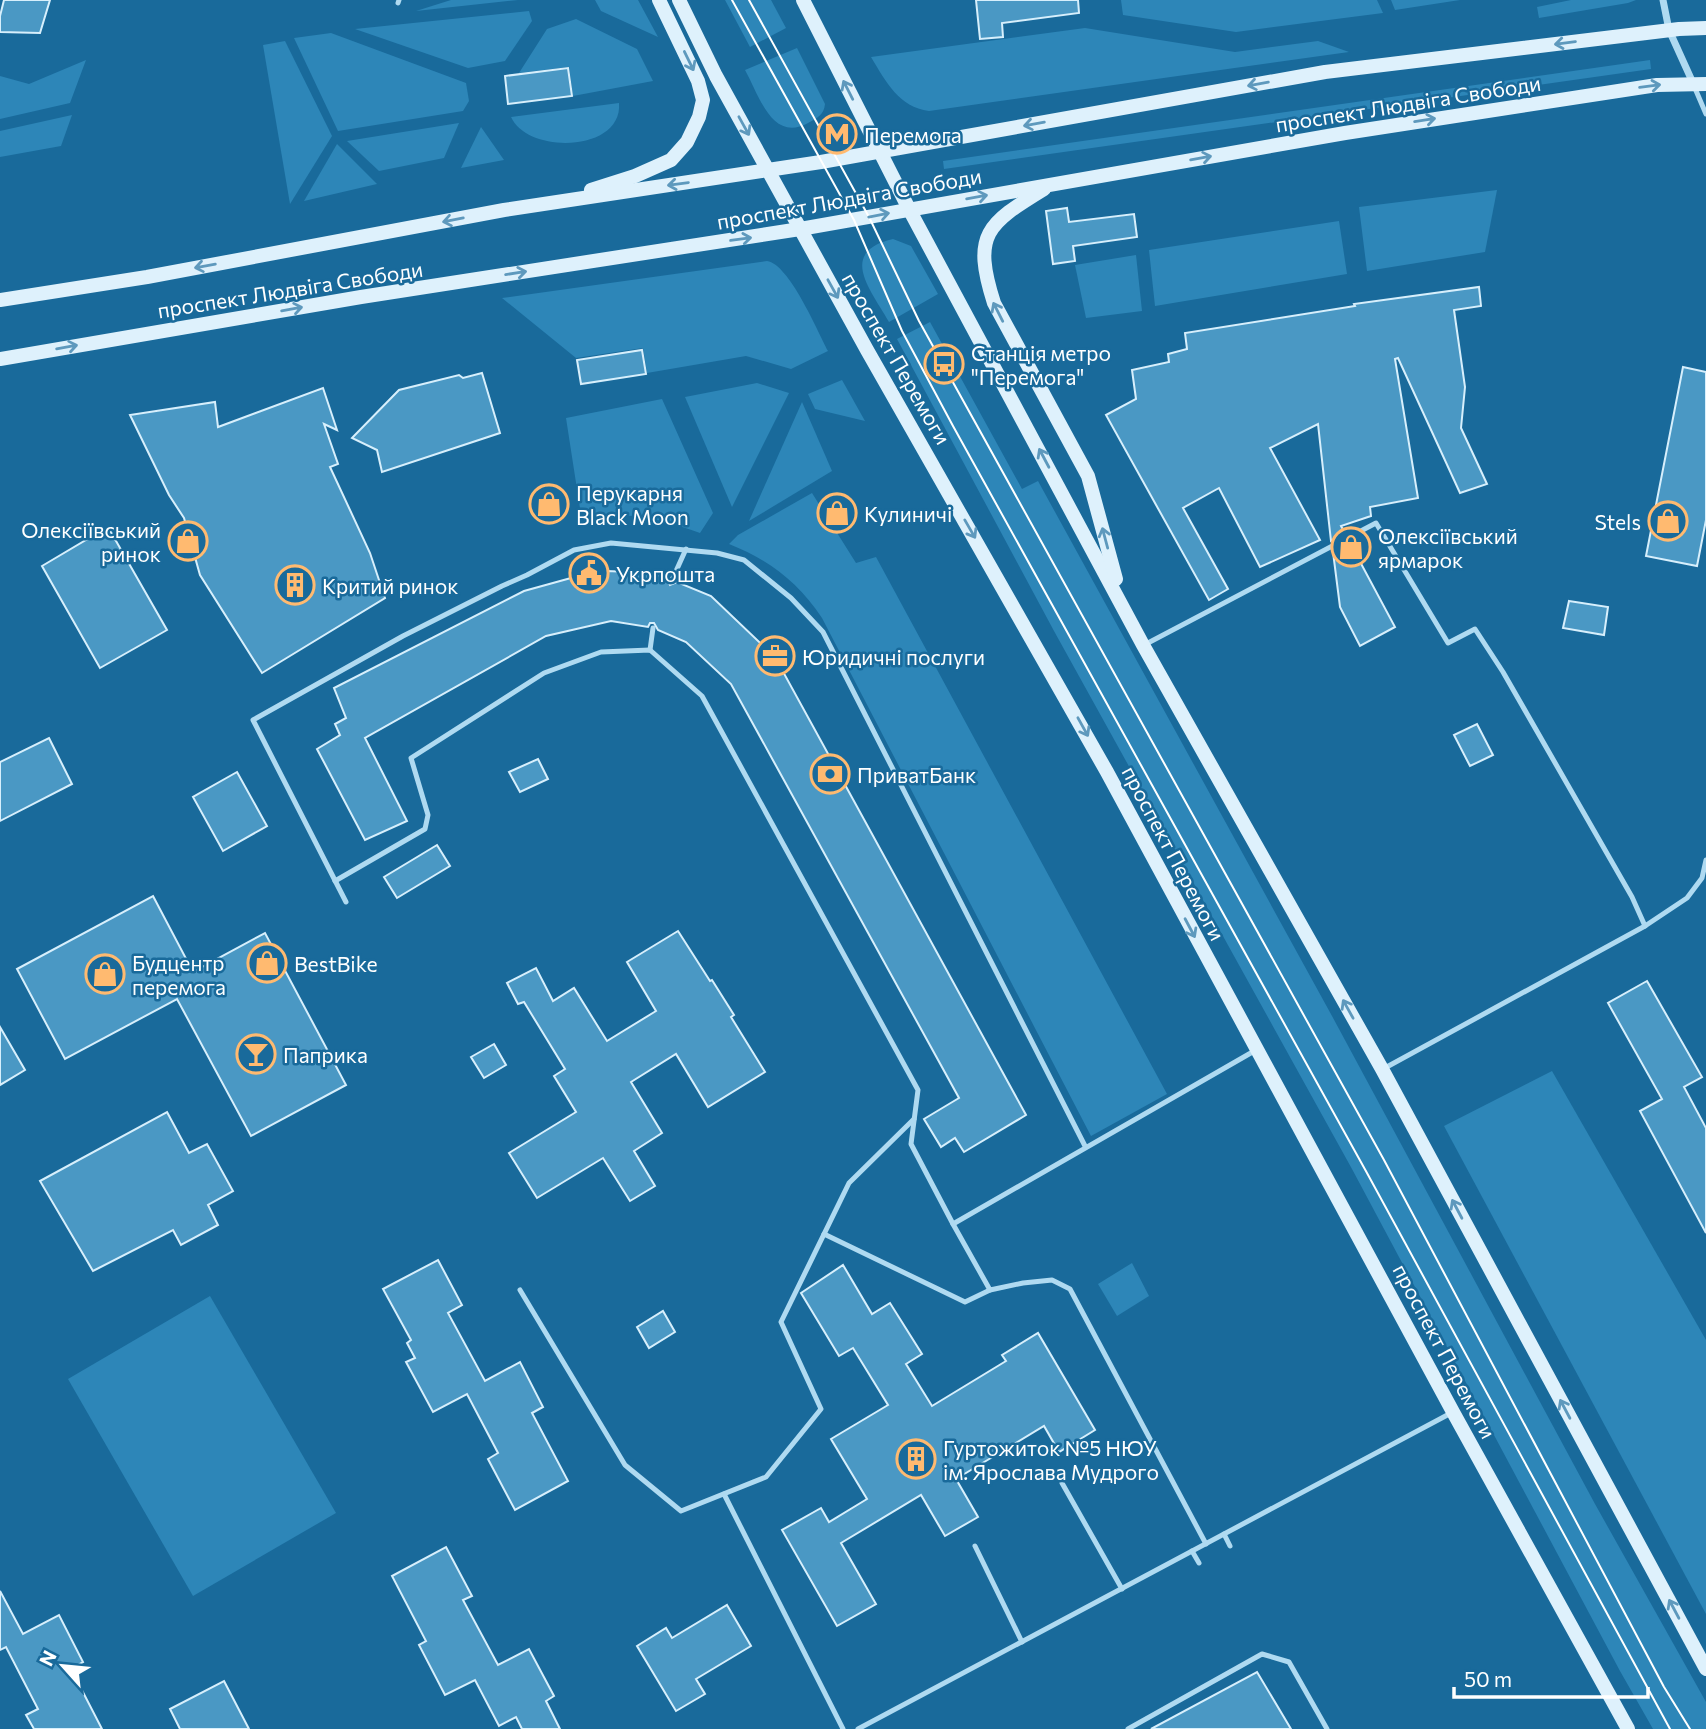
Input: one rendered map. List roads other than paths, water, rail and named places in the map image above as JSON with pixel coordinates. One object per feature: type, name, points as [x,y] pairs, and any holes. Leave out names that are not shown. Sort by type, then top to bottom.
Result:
[{"type":"main road","points":[[551,203],[635,176],[671,160],[687,142],[699,117],[703,100],[691,63],[659,0]]},
{"type":"main road","name":"проспект Перемоги","points":[[679,0],[716,76],[867,350],[1054,676],[1628,1729]]},
{"type":"main road","points":[[803,0],[909,209],[1143,645],[1382,1069],[1706,1669]]},
{"type":"main road","name":"проспект Людвіга Свободи","points":[[0,300],[147,277],[551,203],[769,171],[1325,72],[1669,30],[1706,28]]},
{"type":"main road","name":"проспект Людвіга Свободи","points":[[0,359],[361,297],[800,229],[1345,133],[1657,85],[1699,84]]},
{"type":"main road","points":[[1051,184],[1004,213],[992,226],[984,243],[985,278],[994,303],[1088,476],[1123,604]]},
{"type":"street","points":[[1663,0],[1669,30],[1699,84]]},
{"type":"lane","points":[[1699,84],[1706,114]]},
{"type":"lane","points":[[1143,645],[1376,523],[1448,643],[1475,629],[1503,672],[1646,926]]},
{"type":"lane","points":[[346,902],[253,720],[403,636],[574,550],[611,543],[717,552],[744,560],[791,598],[823,632],[1085,1146]]},
{"type":"lane","points":[[672,580],[686,549]]},
{"type":"lane","points":[[650,650],[653,628]]},
{"type":"lane","points":[[335,881],[425,829],[428,815],[411,758],[544,673],[601,652],[650,650],[702,696],[918,1090],[911,1144],[990,1290]]},
{"type":"lane","points":[[1382,1069],[1646,926],[1687,898],[1702,878],[1706,860]]},
{"type":"lane","points":[[953,1224],[1256,1050]]},
{"type":"lane","points":[[520,1290],[625,1465],[681,1511],[766,1477],[821,1409],[780,1322],[849,1183],[914,1119]]},
{"type":"lane","points":[[824,1234],[965,1303],[990,1290],[1023,1283],[1052,1280],[1070,1289],[1206,1544]]},
{"type":"lane","points":[[858,1729],[1453,1412]]},
{"type":"lane","points":[[1062,1483],[1122,1588]]},
{"type":"lane","points":[[724,1494],[843,1729]]},
{"type":"lane","points":[[1224,1534],[1230,1546]]},
{"type":"lane","points":[[975,1546],[1022,1642]]},
{"type":"lane","points":[[1192,1551],[1199,1563]]},
{"type":"lane","points":[[1128,1729],[1262,1654],[1289,1662],[1327,1729]]},
{"type":"tram line","points":[[732,0],[854,220],[902,331],[953,426],[1367,1173],[1670,1729]]},
{"type":"tram line","points":[[749,0],[869,217],[919,321],[1384,1160],[1664,1687],[1690,1729]]},
{"type":"place","name":"Перемога","points":[[837,134]]},
{"type":"place","name":"Станція метро \"Перемога\"","points":[[944,364]]},
{"type":"place","name":"Перукарня Black Moon","points":[[549,504]]},
{"type":"place","name":"Кулиничі","points":[[837,513]]},
{"type":"place","name":"Stels","points":[[1668,521]]},
{"type":"place","name":"Олексіївський ринок","points":[[188,541]]},
{"type":"place","name":"Олексіївський ярмарок","points":[[1351,547]]},
{"type":"place","name":"Укрпошта","points":[[589,573]]},
{"type":"place","name":"Критий ринок","points":[[295,585]]},
{"type":"place","name":"Юридичні послуги","points":[[775,656]]},
{"type":"place","name":"ПриватБанк","points":[[830,774]]},
{"type":"place","name":"BestBike","points":[[267,963]]},
{"type":"place","name":"Будцентр перемога","points":[[105,974]]},
{"type":"place","name":"Паприка","points":[[256,1054]]},
{"type":"place","name":"Гуртожиток №5 НЮУ ім. Ярослава Мудрого","points":[[916,1459]]}]
